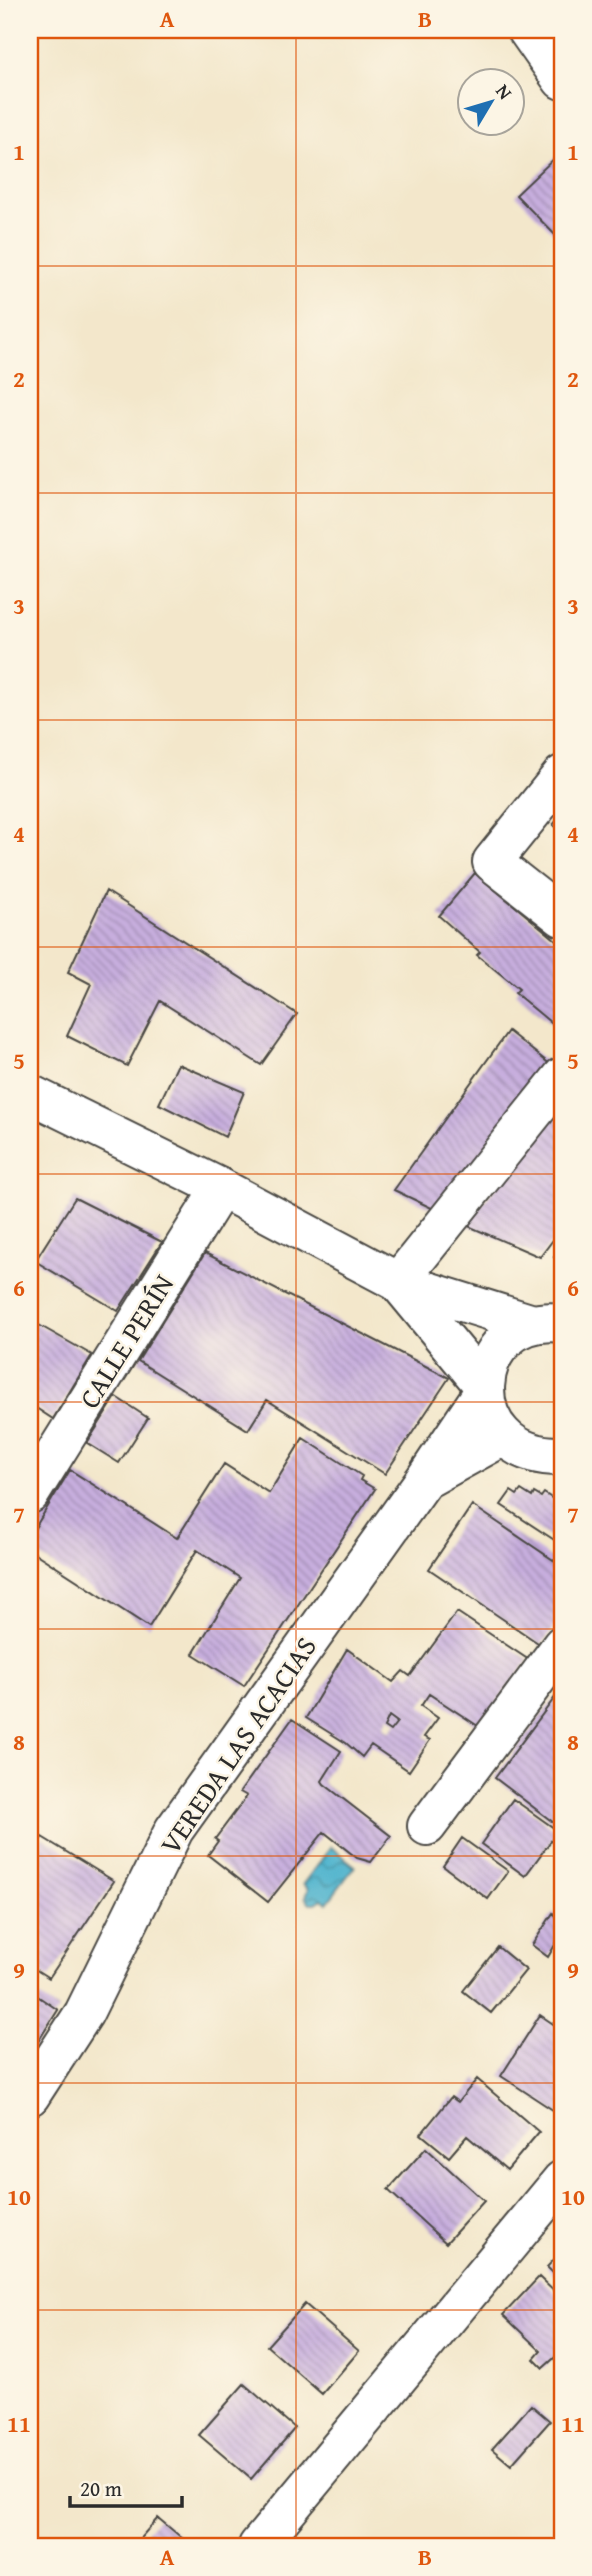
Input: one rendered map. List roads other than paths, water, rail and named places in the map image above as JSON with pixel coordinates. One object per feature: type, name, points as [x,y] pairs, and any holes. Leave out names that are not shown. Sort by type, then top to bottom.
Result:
[{"type":"street","points":[[527,30],[562,80]]},
{"type":"street","points":[[562,775],[492,862],[562,917]]},
{"type":"street","points":[[398,1282],[562,1077]]},
{"type":"street","points":[[30,1094],[221,1188],[398,1282],[548,1323]]},
{"type":"street","name":"CALLE PERÍN","points":[[30,1494],[221,1188]]},
{"type":"street","points":[[398,1282],[484,1389],[493,1423],[504,1436],[520,1449],[540,1456],[562,1456]]},
{"type":"street","name":"VEREDA LAS ACACIAS","points":[[30,2096],[84,2013],[174,1830],[425,1479],[484,1389],[488,1365],[499,1347],[514,1333],[548,1323]]},
{"type":"street","name":"VEREDA LAS ACACIAS","points":[[425,1479],[504,1436]]},
{"type":"street","points":[[427,1826],[562,1645]]},
{"type":"street","points":[[258,2546],[562,2180]]},
{"type":"water","points":[[331,1847],[355,1866],[327,1903],[322,1899],[310,1903],[305,1897],[308,1889],[303,1884]]}]
